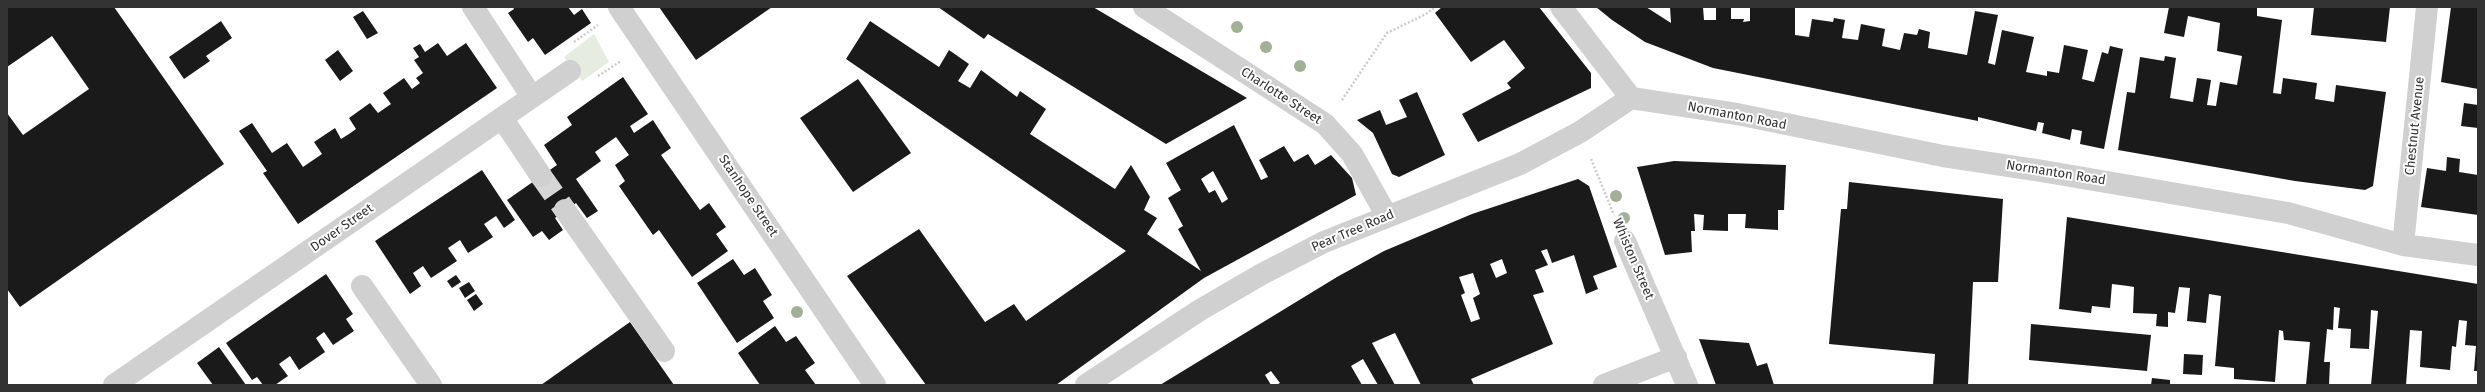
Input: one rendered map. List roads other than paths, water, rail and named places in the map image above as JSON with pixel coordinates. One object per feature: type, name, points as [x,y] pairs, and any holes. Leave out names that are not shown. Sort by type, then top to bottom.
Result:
[{"type":"street","points":[[473,7],[532,97]]},
{"type":"street","name":"Stanhope Street","points":[[619,7],[875,385]]},
{"type":"street","name":"Charlotte Street","points":[[1144,7],[1325,124],[1352,154],[1387,216]]},
{"type":"street","points":[[1561,7],[1631,98]]},
{"type":"street","name":"Chestnut Avenue","points":[[2403,245],[2427,7]]},
{"type":"street","name":"Dover Street","points":[[114,385],[570,71]]},
{"type":"street","name":"Pear Tree Road","points":[[1086,385],[1200,310],[1262,274],[1324,242],[1520,164],[1580,132],[1631,98]]},
{"type":"street","name":"Normanton Road","points":[[1631,98],[1737,114],[1943,156],[2058,173],[2288,213],[2403,245],[2478,255]]},
{"type":"street","points":[[502,118],[541,176]]},
{"type":"street","points":[[565,210],[664,351]]},
{"type":"street","name":"Whiston Street","points":[[1624,241],[1687,385]]},
{"type":"street","points":[[362,286],[431,385]]},
{"type":"street","points":[[1604,385],[1676,357]]},
{"type":"tunnel","points":[[541,176],[565,210]]}]
